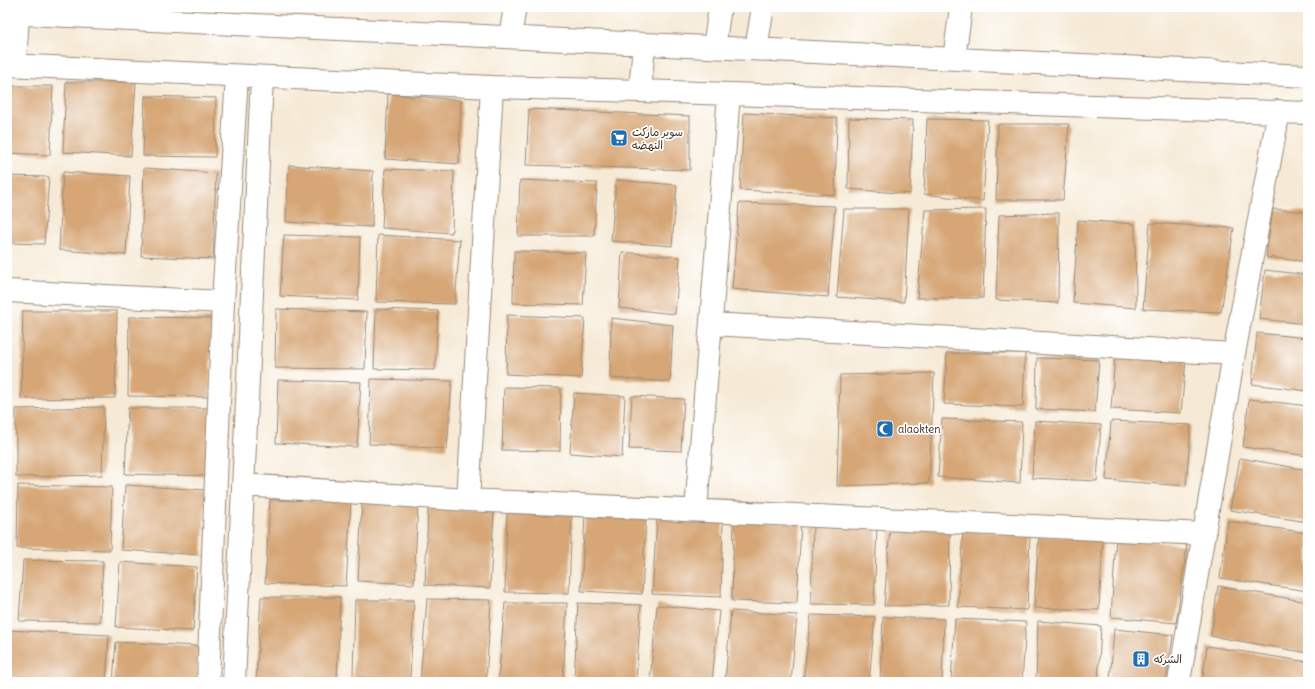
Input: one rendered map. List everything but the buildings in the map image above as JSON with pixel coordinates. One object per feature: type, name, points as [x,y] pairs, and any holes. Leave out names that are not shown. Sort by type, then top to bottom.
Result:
[{"type":"street","points":[[510,38],[515,7]]},
{"type":"street","points":[[714,47],[720,7]]},
{"type":"street","points":[[756,49],[763,7]]},
{"type":"street","points":[[954,59],[961,7]]},
{"type":"street","points":[[1308,76],[12,14],[11,65],[492,88],[640,91],[1308,113]]},
{"type":"street","points":[[640,91],[644,44]]},
{"type":"street","points":[[208,682],[223,302],[237,76]]},
{"type":"street","points":[[234,682],[262,78]]},
{"type":"street","points":[[468,500],[492,88]]},
{"type":"street","points":[[696,510],[729,94]]},
{"type":"street","points":[[1179,682],[1234,354],[1278,111]]},
{"type":"street","points":[[7,291],[223,302]]},
{"type":"street","points":[[711,324],[1234,354]]},
{"type":"street","points":[[244,485],[468,500],[1205,534]]},
{"type":"place","name":"سوبر ماركت النهضه","points":[[619,138]]},
{"type":"place","name":"alaokten","points":[[885,429]]},
{"type":"place","name":"الشركه","points":[[1141,659]]}]
